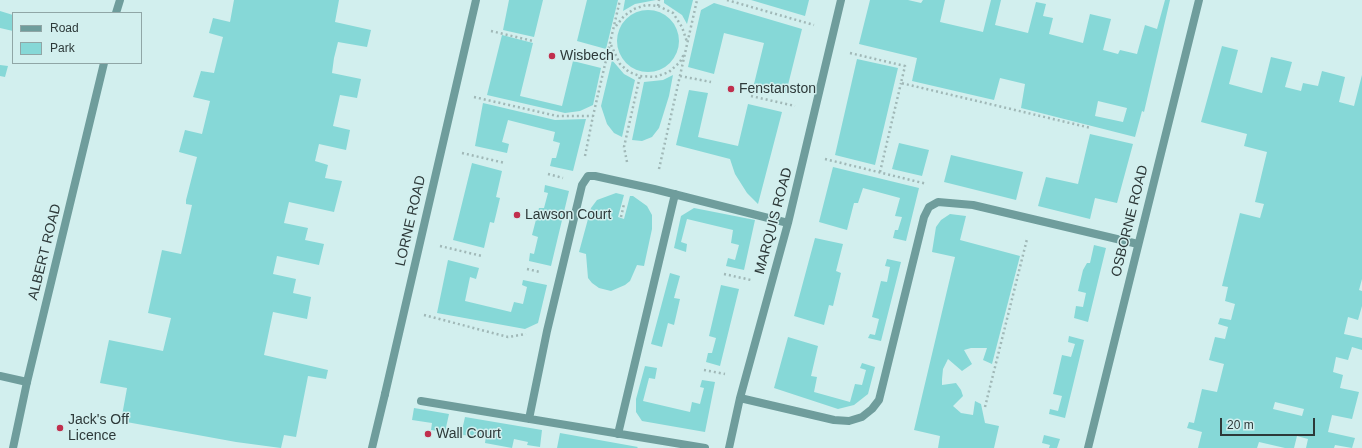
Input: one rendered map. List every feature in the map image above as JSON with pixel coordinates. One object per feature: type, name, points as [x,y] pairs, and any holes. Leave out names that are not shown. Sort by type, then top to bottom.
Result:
[{"type":"street","points":[[116,12],[120,0]]},
{"type":"street","name":"LORNE ROAD","points":[[372,448],[476,0]]},
{"type":"street","name":"MARQUIS ROAD","points":[[729,448],[740,398],[788,223],[842,0]]},
{"type":"street","name":"OSBORNE ROAD","points":[[1088,448],[1199,0]]},
{"type":"street","name":"ALBERT ROAD","points":[[13,448],[27,382],[104,64]]},
{"type":"street","points":[[529,419],[547,331],[582,185],[588,176],[595,176],[654,189],[788,223]]},
{"type":"street","points":[[618,434],[675,194]]},
{"type":"street","points":[[740,398],[834,420],[849,421],[862,417],[872,409],[879,400],[924,217],[929,207],[938,202],[973,205],[1138,244]]},
{"type":"street","points":[[0,376],[27,382]]},
{"type":"street","points":[[421,401],[706,448]]},
{"type":"path","points":[[588,176],[583,169],[593,116],[611,44],[620,0]]},
{"type":"path","points":[[658,6],[659,0]]},
{"type":"path","points":[[654,189],[697,0]]},
{"type":"path","points":[[727,0],[834,31]]},
{"type":"path","points":[[611,44],[620,64],[629,72],[640,76],[655,77],[669,72],[680,62],[687,46],[682,27],[673,13],[658,6],[646,5],[634,9],[624,16],[614,28]]},
{"type":"path","points":[[470,26],[533,41]]},
{"type":"path","points":[[830,48],[905,66],[880,172]]},
{"type":"path","points":[[575,52],[607,59]]},
{"type":"path","points":[[632,184],[624,147],[640,76]]},
{"type":"path","points":[[680,76],[711,82]]},
{"type":"path","points":[[901,83],[1091,128]]},
{"type":"path","points":[[454,93],[557,116],[593,116]]},
{"type":"path","points":[[751,96],[815,111]]},
{"type":"path","points":[[442,148],[504,163]]},
{"type":"path","points":[[805,155],[924,182],[932,188],[938,202]]},
{"type":"path","points":[[985,407],[1032,219]]},
{"type":"path","points":[[420,242],[482,256]]},
{"type":"path","points":[[724,274],[771,285]]},
{"type":"path","points":[[404,309],[508,337],[547,331]]},
{"type":"green space","points":[[234,0],[339,0],[335,22],[371,30],[367,47],[338,42],[334,58],[332,73],[361,79],[357,98],[340,95],[333,126],[350,130],[346,150],[319,144],[315,161],[328,165],[325,178],[342,181],[334,212],[289,202],[284,223],[308,228],[305,240],[324,244],[319,265],[277,256],[273,274],[296,279],[293,293],[311,297],[307,319],[273,312],[264,355],[328,370],[326,379],[308,376],[296,437],[284,435],[281,448],[236,442],[121,421],[127,388],[100,383],[109,340],[163,351],[171,318],[148,313],[162,250],[181,254],[192,205],[186,204],[186,200],[197,157],[179,152],[185,130],[202,134],[210,101],[193,97],[201,71],[214,73],[223,37],[209,33],[213,18],[230,22]]},
{"type":"green space","points":[[509,0],[543,0],[534,37],[503,30]]},
{"type":"green space","points":[[587,0],[618,0],[606,49],[577,41]]},
{"type":"green space","points":[[625,0],[656,0],[635,4],[623,11]]},
{"type":"green space","points":[[664,0],[693,0],[687,24],[682,15],[664,3]]},
{"type":"green space","points":[[751,0],[809,0],[805,16]]},
{"type":"green space","points":[[870,0],[908,0],[921,3],[923,0],[945,0],[940,22],[983,32],[991,0],[1001,0],[995,25],[1028,33],[1036,2],[1046,4],[1043,16],[1053,18],[1049,34],[1083,43],[1090,14],[1111,19],[1103,50],[1118,54],[1120,50],[1137,54],[1145,25],[1157,29],[1165,0],[1170,0],[1144,112],[1142,111],[1135,137],[1021,108],[1025,84],[1000,78],[994,100],[912,81],[917,58],[859,44]],"holes":[[[1098,101],[1127,108],[1123,122],[1095,116]]]},
{"type":"green space","points":[[714,3],[802,29],[786,93],[754,84],[764,43],[724,33],[714,74],[688,67],[701,10]]},
{"type":"green space","points":[[642,10],[654,10],[670,19],[677,29],[679,41],[677,53],[670,63],[654,72],[642,72],[631,67],[622,58],[617,47],[617,35],[622,24],[631,15]]},
{"type":"green space","points":[[0,11],[12,15],[12,31],[0,28]]},
{"type":"green space","points":[[502,35],[533,43],[520,96],[562,106],[573,61],[601,68],[593,105],[580,111],[565,113],[487,95]]},
{"type":"green space","points":[[1222,46],[1238,50],[1229,84],[1262,93],[1271,57],[1292,62],[1285,87],[1301,91],[1303,83],[1318,86],[1322,71],[1345,77],[1339,102],[1354,106],[1362,75],[1362,279],[1359,290],[1362,291],[1362,306],[1358,320],[1348,317],[1344,334],[1362,338],[1362,350],[1352,347],[1348,360],[1336,357],[1333,372],[1343,375],[1340,388],[1359,392],[1352,419],[1332,415],[1328,432],[1355,438],[1352,448],[1335,445],[1334,448],[1306,448],[1308,439],[1297,436],[1294,448],[1285,448],[1259,442],[1257,448],[1198,448],[1202,432],[1187,428],[1189,422],[1194,423],[1202,389],[1217,392],[1224,364],[1209,360],[1215,337],[1225,339],[1228,327],[1218,324],[1220,318],[1231,320],[1235,304],[1225,301],[1228,287],[1222,286],[1240,213],[1260,218],[1264,204],[1255,202],[1267,152],[1244,146],[1247,134],[1201,122]],"holes":[[[1275,402],[1304,409],[1302,416],[1273,409]]]},
{"type":"green space","points":[[857,59],[898,68],[875,165],[835,155]]},
{"type":"green space","points":[[612,60],[624,74],[635,80],[622,137],[614,133],[607,124],[601,106]]},
{"type":"green space","points":[[0,65],[8,66],[5,77],[0,76]]},
{"type":"green space","points":[[673,75],[669,96],[659,128],[652,137],[642,141],[632,140],[644,82],[663,80]]},
{"type":"green space","points":[[689,90],[708,93],[698,137],[738,146],[748,104],[782,112],[758,204],[747,193],[735,174],[730,159],[676,145]]},
{"type":"green space","points":[[483,103],[555,120],[586,119],[573,171],[550,166],[552,158],[556,158],[560,143],[553,141],[555,132],[508,120],[502,142],[509,144],[507,153],[475,146]]},
{"type":"green space","points":[[1090,134],[1133,144],[1117,203],[1095,198],[1090,219],[1038,206],[1046,177],[1078,184]]},
{"type":"green space","points":[[899,143],[929,150],[922,176],[892,169]]},
{"type":"green space","points":[[951,155],[1023,172],[1016,200],[944,182]]},
{"type":"green space","points":[[472,163],[502,171],[496,197],[500,198],[494,223],[490,222],[484,248],[453,240]]},
{"type":"green space","points":[[833,167],[919,188],[906,241],[893,238],[895,230],[898,230],[902,217],[895,216],[900,198],[863,188],[858,203],[854,203],[847,230],[819,222]]},
{"type":"green space","points":[[545,185],[569,191],[551,266],[529,261],[530,253],[534,254],[538,237],[532,235],[539,208],[544,208],[548,193],[544,192]]},
{"type":"green space","points":[[616,193],[624,195],[618,217],[624,219],[630,196],[633,196],[647,206],[652,215],[652,229],[644,266],[637,265],[630,281],[625,285],[611,291],[599,288],[592,283],[588,278],[586,254],[579,252],[591,208],[597,200]]},
{"type":"green space","points":[[694,208],[755,220],[744,270],[726,266],[728,258],[735,260],[739,245],[731,243],[733,230],[687,219],[681,242],[687,244],[686,252],[674,248],[681,216]]},
{"type":"green space","points":[[950,214],[966,216],[960,240],[1020,256],[992,364],[983,360],[987,348],[971,348],[964,350],[972,364],[962,371],[948,359],[943,369],[942,385],[956,383],[963,396],[953,406],[961,413],[973,415],[975,401],[981,404],[985,423],[999,426],[994,448],[938,448],[940,436],[914,430],[955,257],[932,252],[936,227],[941,220]]},
{"type":"green space","points":[[815,238],[843,244],[836,271],[841,273],[833,306],[829,305],[824,325],[794,316]]},
{"type":"green space","points":[[1094,245],[1106,248],[1088,322],[1074,318],[1076,306],[1083,307],[1086,293],[1078,291],[1083,270],[1087,263],[1090,263]]},
{"type":"green space","points":[[887,259],[901,262],[881,341],[868,338],[870,334],[875,335],[879,319],[872,317],[881,281],[887,282],[890,267],[885,266]]},
{"type":"green space","points":[[448,260],[479,268],[476,279],[470,277],[465,301],[511,312],[514,302],[523,304],[527,287],[522,285],[523,280],[547,285],[538,323],[525,329],[437,313]]},
{"type":"green space","points":[[670,273],[680,276],[674,298],[680,299],[674,325],[668,323],[662,347],[651,344]]},
{"type":"green space","points":[[721,285],[739,289],[720,366],[706,362],[708,353],[712,353],[716,338],[709,336]]},
{"type":"green space","points":[[1069,336],[1084,340],[1065,418],[1049,414],[1050,409],[1058,411],[1062,396],[1053,394],[1062,355],[1071,357],[1075,344],[1068,342]]},
{"type":"green space","points":[[788,337],[818,346],[811,376],[817,377],[814,392],[850,402],[855,384],[862,385],[866,370],[860,368],[862,363],[875,367],[868,394],[854,405],[838,409],[774,388]]},
{"type":"green space","points":[[645,366],[657,368],[655,379],[649,378],[643,401],[690,412],[692,402],[700,404],[704,388],[700,387],[702,380],[715,382],[705,432],[642,421],[636,412],[636,399]]},
{"type":"green space","points":[[414,408],[449,414],[445,432],[431,430],[432,423],[412,420]]},
{"type":"green space","points":[[465,417],[542,430],[540,447],[527,445],[528,442],[514,439],[512,448],[485,443],[486,436],[461,435]]},
{"type":"green space","points":[[560,433],[638,447],[557,448]]},
{"type":"green space","points":[[1044,435],[1060,439],[1057,448],[1049,448],[1050,445],[1042,443]]},
{"type":"place","name":"Wisbech","points":[[552,56]]},
{"type":"place","name":"Fenstanston","points":[[731,89]]},
{"type":"place","name":"Lawson Court","points":[[517,215]]},
{"type":"place","name":"Jack's Off Licence","points":[[60,428]]},
{"type":"place","name":"Wall Court","points":[[428,434]]}]
